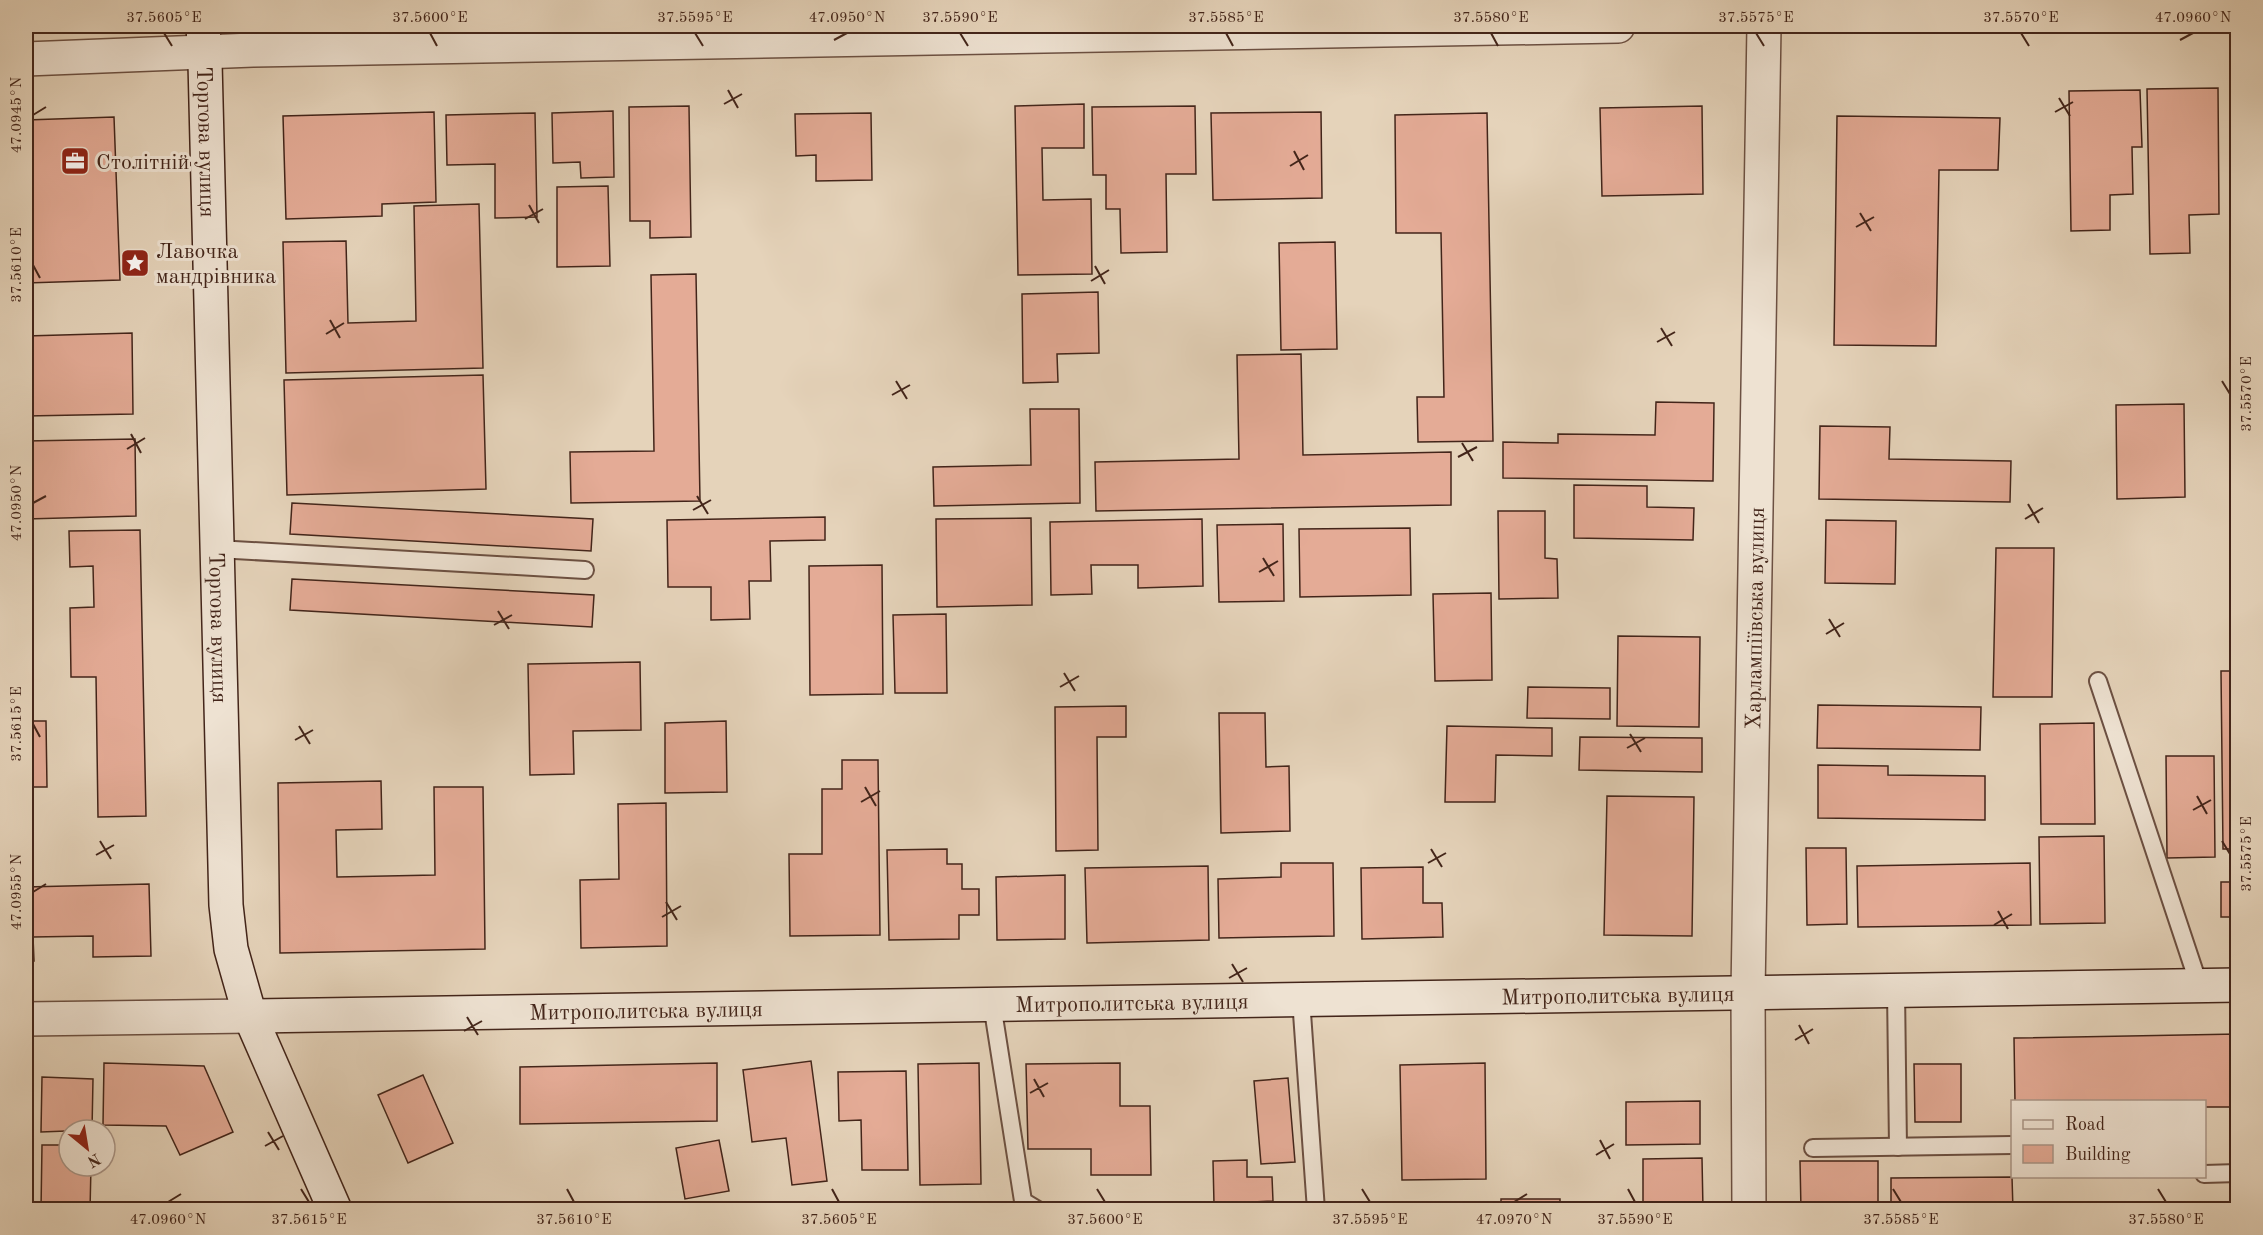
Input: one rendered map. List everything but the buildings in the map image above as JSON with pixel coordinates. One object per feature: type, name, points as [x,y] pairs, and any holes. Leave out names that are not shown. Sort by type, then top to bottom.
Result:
[{"type":"street","points":[[26,58],[204,39],[1618,26]]},
{"type":"street","name":"Харлампіївська вулиця","points":[[1749,1209],[1749,992],[1764,26]]},
{"type":"street","name":"Торгова вулиця","points":[[204,39],[226,905],[231,950],[250,1016],[335,1209]]},
{"type":"street","name":"Митрополитська вулиця","points":[[26,1019],[2238,985]]},
{"type":"lane","points":[[217,549],[585,570]]},
{"type":"lane","points":[[2098,681],[2199,985]]},
{"type":"lane","points":[[1896,990],[1899,1147]]},
{"type":"lane","points":[[1301,999],[1316,1209]]},
{"type":"lane","points":[[992,1004],[1023,1201],[1038,1209]]},
{"type":"lane","points":[[1813,1148],[2011,1145]]},
{"type":"lane","points":[[2206,1174],[2238,1173]]},
{"type":"place","name":"Столітній","points":[[75,161]]},
{"type":"place","name":"Лавочка мандрівника","points":[[135,263]]}]
